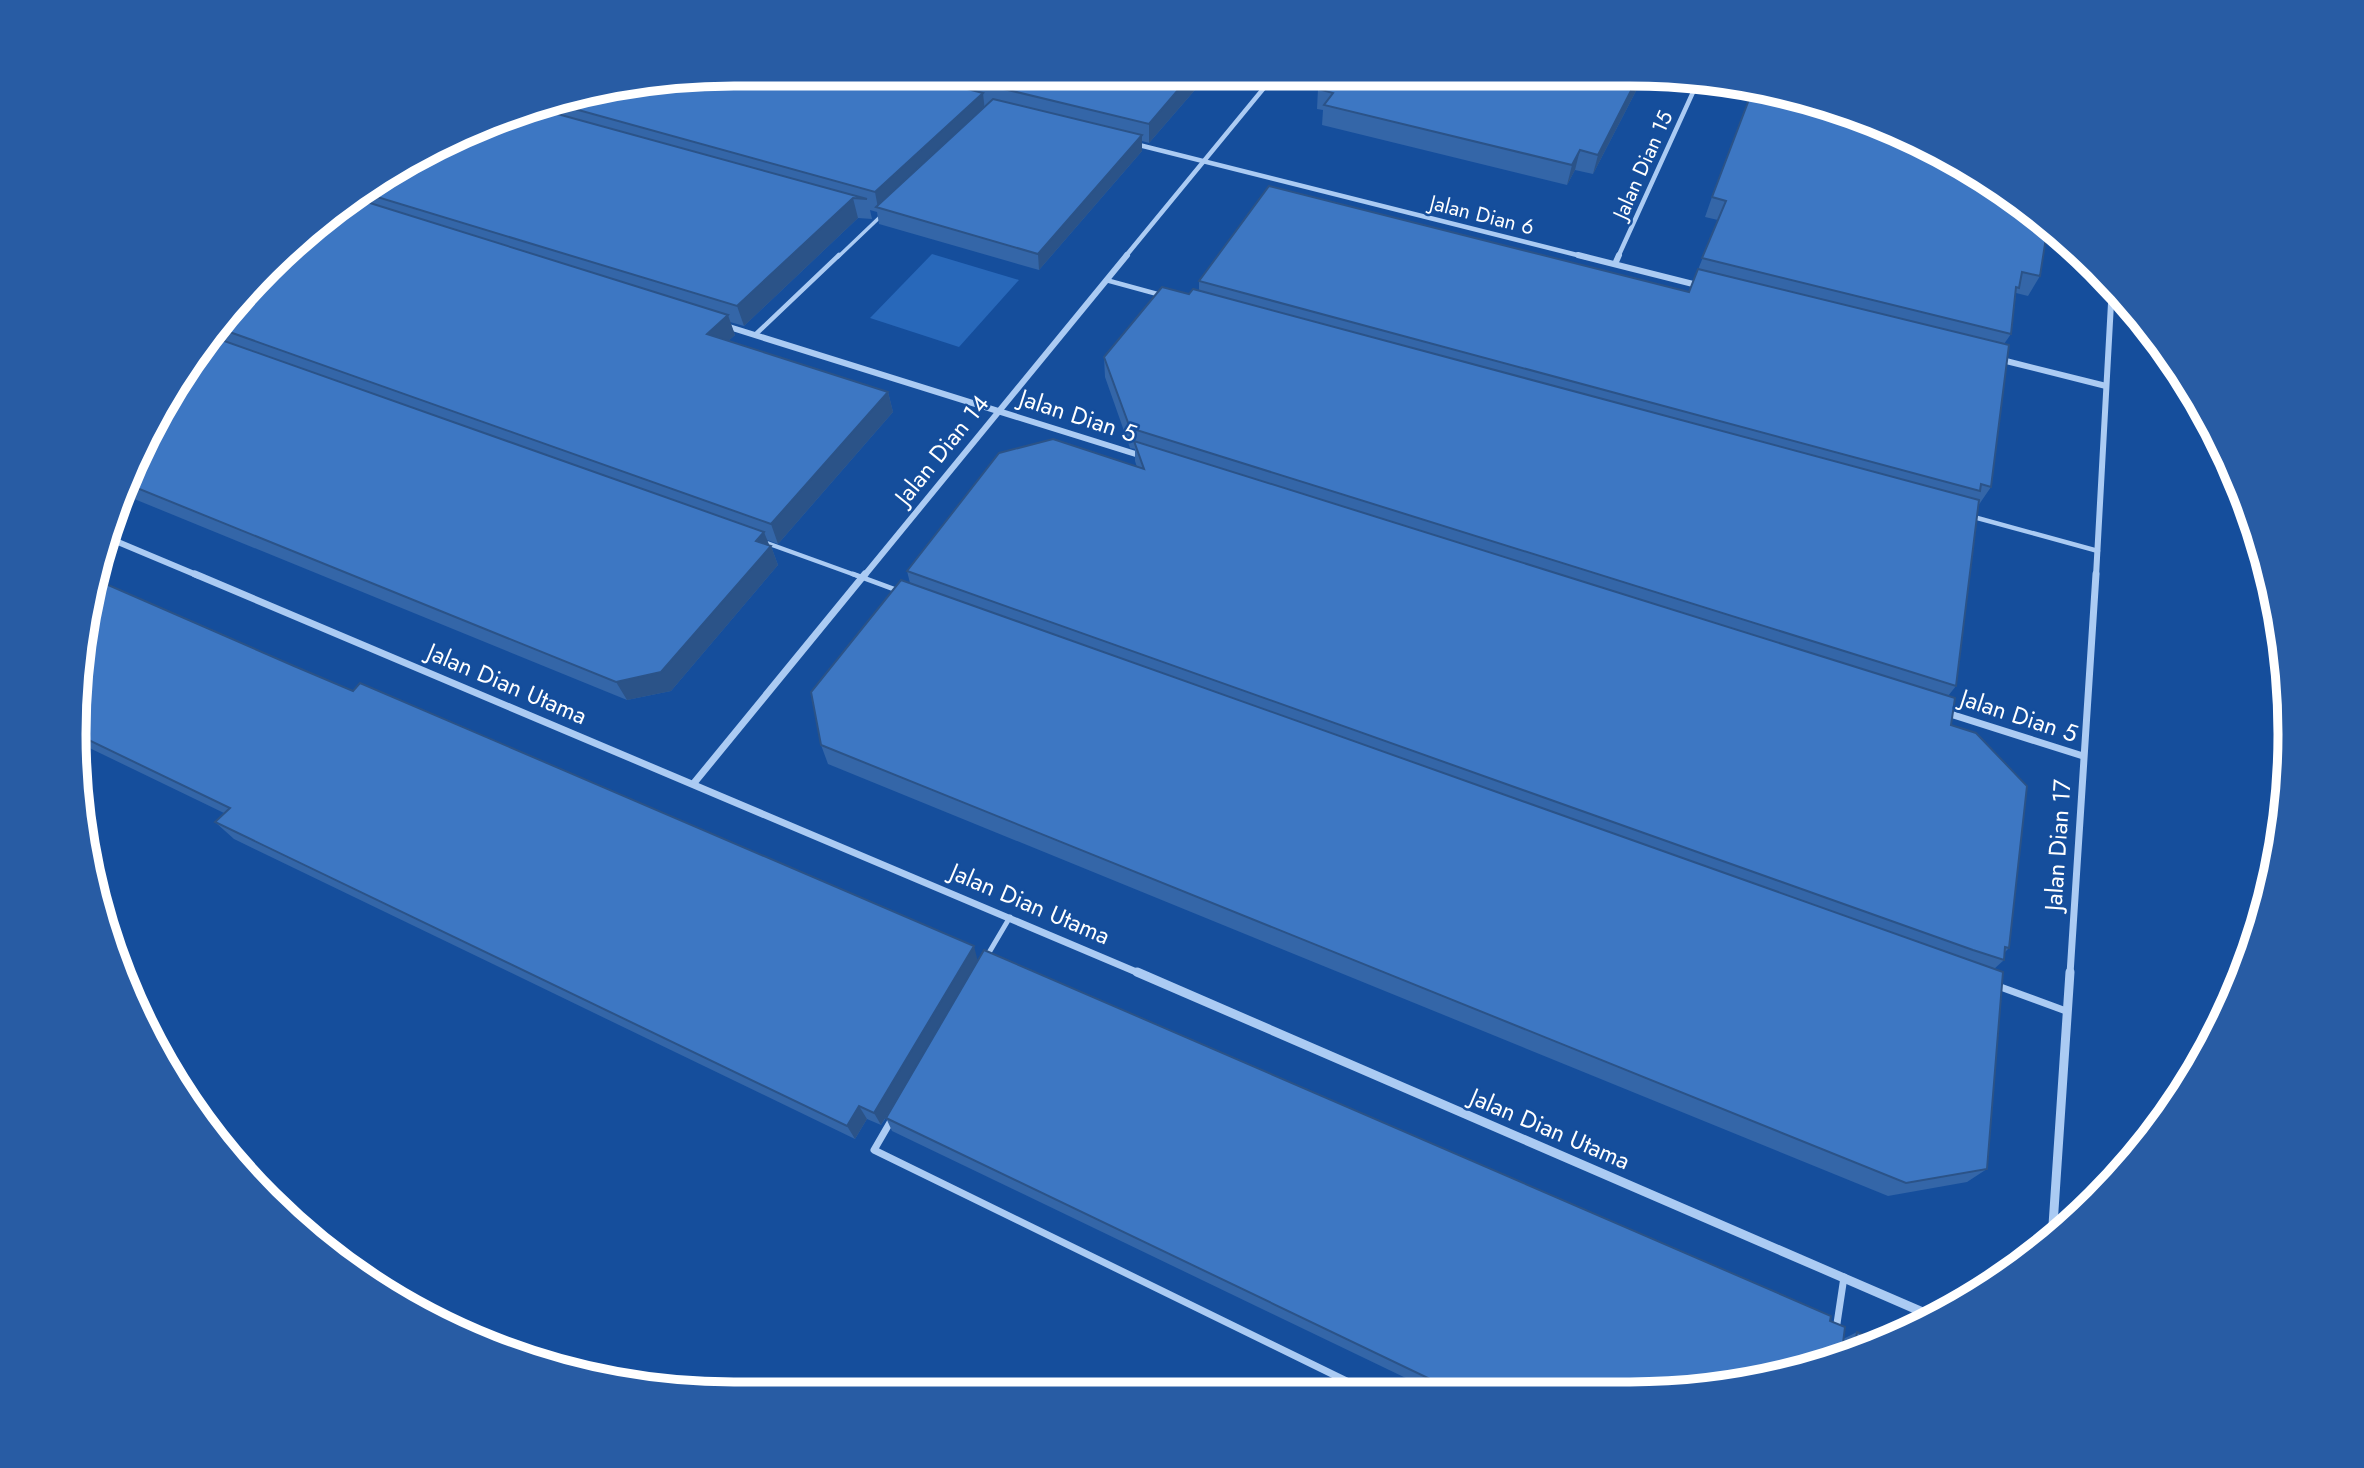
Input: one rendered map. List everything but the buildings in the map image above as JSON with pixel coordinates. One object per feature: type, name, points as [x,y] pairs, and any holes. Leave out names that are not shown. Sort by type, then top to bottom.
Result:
[{"type":"street","name":"Jalan Dian 14","points":[[694,783],[1266,86]]},
{"type":"street","name":"Jalan Dian 15","points":[[1615,264],[1694,89]]},
{"type":"street","name":"Jalan Dian 6","points":[[1125,142],[1708,287]]},
{"type":"street","name":"Jalan Dian 17","points":[[2053,1224],[2098,551],[2111,301]]},
{"type":"street","name":"Jalan Dian 5","points":[[715,322],[1144,457]]},
{"type":"street","points":[[1987,357],[2106,386]]},
{"type":"street","name":"Jalan Dian Utama","points":[[116,541],[1010,917],[1923,1312]]},
{"type":"street","name":"Jalan Dian 5","points":[[1937,710],[2083,756]]},
{"type":"lane","points":[[755,335],[889,208]]},
{"type":"lane","points":[[867,213],[880,217]]},
{"type":"lane","points":[[1106,280],[1173,298]]},
{"type":"lane","points":[[1964,514],[2098,551]]},
{"type":"lane","points":[[757,540],[901,591]]},
{"type":"lane","points":[[983,963],[1010,917]]},
{"type":"lane","points":[[1988,983],[2067,1011]]},
{"type":"lane","points":[[894,1115],[874,1150],[1349,1382]]},
{"type":"lane","points":[[1833,1346],[1843,1277]]},
{"type":"shaded area","points":[[932,254],[1019,280],[959,347],[870,318]]}]
